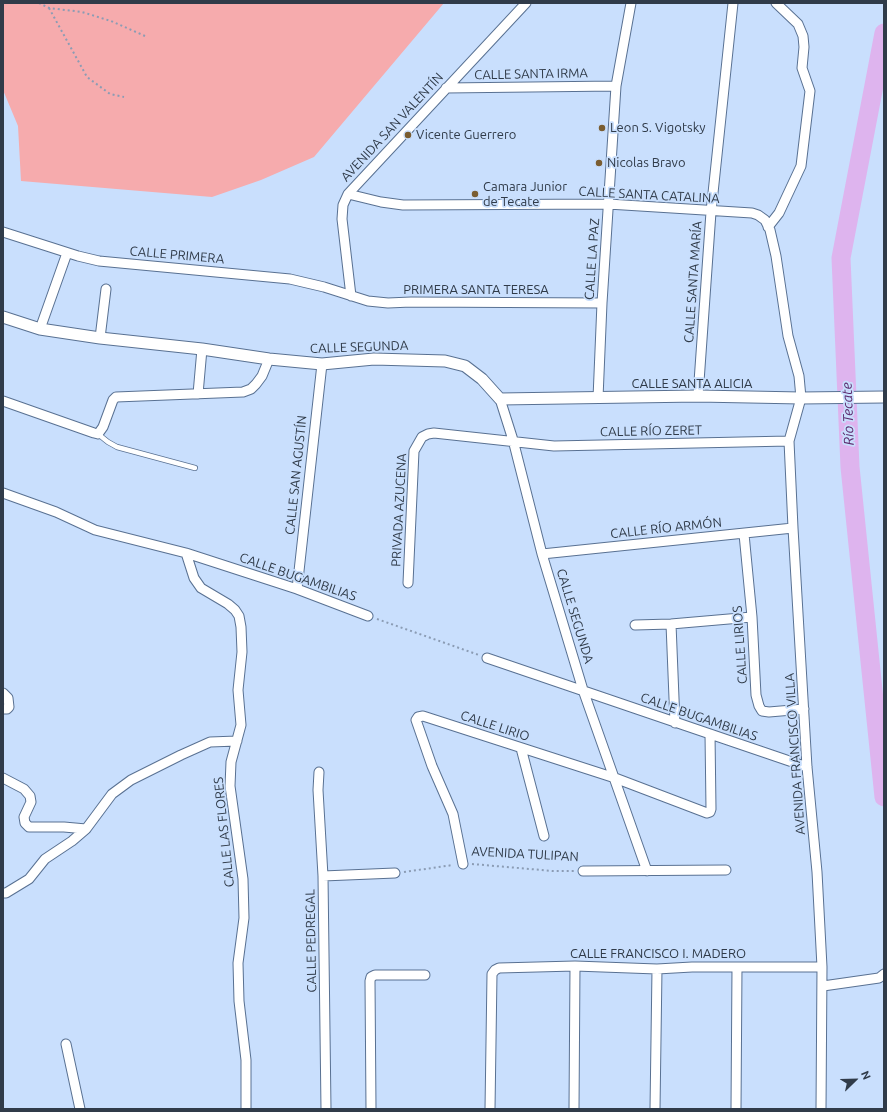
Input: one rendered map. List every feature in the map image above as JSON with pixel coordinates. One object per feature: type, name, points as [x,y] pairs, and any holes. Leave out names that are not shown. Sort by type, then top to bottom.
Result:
[{"type":"street","name":"AVENIDA SAN VALENTÍN","points":[[351,296],[342,219],[343,205],[348,194],[526,3]]},
{"type":"street","name":"CALLE LA PAZ","points":[[598,398],[602,303],[616,86],[631,3]]},
{"type":"street","name":"CALLE SANTA MARÍA","points":[[698,396],[711,212],[733,3]]},
{"type":"street","points":[[776,3],[798,24],[803,36],[804,47],[802,68],[810,91],[801,166],[779,213],[768,227],[776,256],[788,336],[799,376],[801,398]]},
{"type":"street","name":"CALLE SANTA IRMA","points":[[446,88],[616,86]]},
{"type":"street","name":"CALLE SANTA CATALINA","points":[[348,194],[381,202],[404,205],[608,204],[711,212],[752,213],[765,220],[768,227]]},
{"type":"street","name":"CALLE PRIMERA","points":[[3,232],[67,253],[99,261],[290,279],[324,287],[351,296]]},
{"type":"street","points":[[40,329],[67,253]]},
{"type":"street","points":[[100,338],[106,289]]},
{"type":"street","name":"PRIMERA SANTA TERESA","points":[[351,296],[368,301],[388,303],[602,303]]},
{"type":"street","name":"CALLE SEGUNDA","points":[[3,317],[40,329],[100,338],[202,349],[269,359],[322,364],[374,359],[445,360],[465,366],[482,379],[500,399],[513,440],[542,554],[583,690]]},
{"type":"street","points":[[198,394],[202,349]]},
{"type":"street","points":[[3,402],[98,434],[103,427],[113,400],[116,397],[242,392],[251,389],[256,384],[262,376],[269,359]]},
{"type":"street","name":"CALLE SAN AGUSTÍN","points":[[297,589],[322,364]]},
{"type":"street","name":"CALLE SANTA ALICIA","points":[[500,399],[698,396],[801,398],[884,397]]},
{"type":"street","name":"AVENIDA FRANCISCO VILLA","points":[[801,398],[790,441],[793,528],[807,767],[817,872],[823,986],[821,1109]]},
{"type":"street","name":"PRIVADA AZUCENA","points":[[408,583],[414,451],[422,437],[434,433],[513,440]]},
{"type":"street","name":"CALLE RÍO ZERET","points":[[513,440],[554,446],[790,441]]},
{"type":"street","name":"CALLE BUGAMBILIAS","points":[[3,493],[56,512],[95,530],[186,553],[297,589],[368,616]]},
{"type":"street","name":"CALLE RÍO ARMÓN","points":[[542,554],[793,528]]},
{"type":"street","name":"CALLE LIRIOS","points":[[744,534],[752,617],[756,696],[759,706],[762,711],[769,712],[804,709]]},
{"type":"street","name":"CALLE LAS FLORES","points":[[186,553],[194,578],[202,588],[228,604],[239,616],[241,627],[242,652],[238,690],[241,725],[231,762],[230,786],[243,879],[244,918],[238,963],[239,1001],[246,1060],[246,1109]]},
{"type":"street","points":[[635,625],[671,624],[752,617]]},
{"type":"street","points":[[671,624],[675,723]]},
{"type":"street","name":"CALLE BUGAMBILIAS","points":[[487,658],[807,767]]},
{"type":"street","points":[[583,690],[647,871]]},
{"type":"street","points":[[3,693],[8,698],[9,707],[7,709],[3,709]]},
{"type":"street","name":"CALLE LIRIO","points":[[463,864],[453,814],[432,766],[416,720],[418,717],[423,716],[615,778],[707,813],[712,809],[710,734]]},
{"type":"street","points":[[3,893],[6,893],[29,879],[45,859],[72,841],[86,829],[112,794],[131,780],[181,754],[210,742],[237,741]]},
{"type":"street","points":[[521,748],[544,836]]},
{"type":"street","name":"CALLE PEDREGAL","points":[[319,772],[318,790],[323,876],[326,1109]]},
{"type":"street","points":[[3,778],[24,789],[30,796],[31,802],[24,817],[25,823],[29,827],[64,827],[86,829]]},
{"type":"street","name":"AVENIDA TULIPAN","points":[[583,871],[726,870]]},
{"type":"street","points":[[323,876],[395,873]]},
{"type":"street","points":[[574,1109],[575,966]]},
{"type":"street","name":"CALLE FRANCISCO I. MADERO","points":[[490,1109],[492,974],[499,968],[575,966],[657,968],[822,967]]},
{"type":"street","points":[[736,1109],[737,967]]},
{"type":"street","points":[[655,1109],[657,968]]},
{"type":"street","points":[[823,986],[879,978],[884,974]]},
{"type":"street","points":[[371,1109],[371,977],[375,975],[425,975]]},
{"type":"street","points":[[66,1044],[80,1109]]},
{"type":"lane","points":[[98,434],[117,447],[195,468]]},
{"type":"path","points":[[39,3],[49,8],[82,12],[111,21],[145,36]]},
{"type":"path","points":[[49,8],[87,77],[110,94],[124,97]]},
{"type":"path","name":"CALLE BUGAMBILIAS","points":[[368,616],[487,658]]},
{"type":"path","name":"AVENIDA TULIPAN","points":[[395,873],[463,864],[583,871]]},
{"type":"shaded area","points":[[3,3],[444,3],[314,157],[261,180],[212,197],[21,181],[18,126],[3,90]]},
{"type":"waterway","name":"Río Tecate","points":[[884,33],[841,258],[850,467],[884,797]]},
{"type":"place","name":"Leon S. Vigotsky","points":[[602,128]]},
{"type":"place","name":"Vicente Guerrero","points":[[408,135]]},
{"type":"place","name":"Nicolas Bravo","points":[[599,163]]},
{"type":"place","name":"Camara Junior de Tecate","points":[[475,194]]}]
